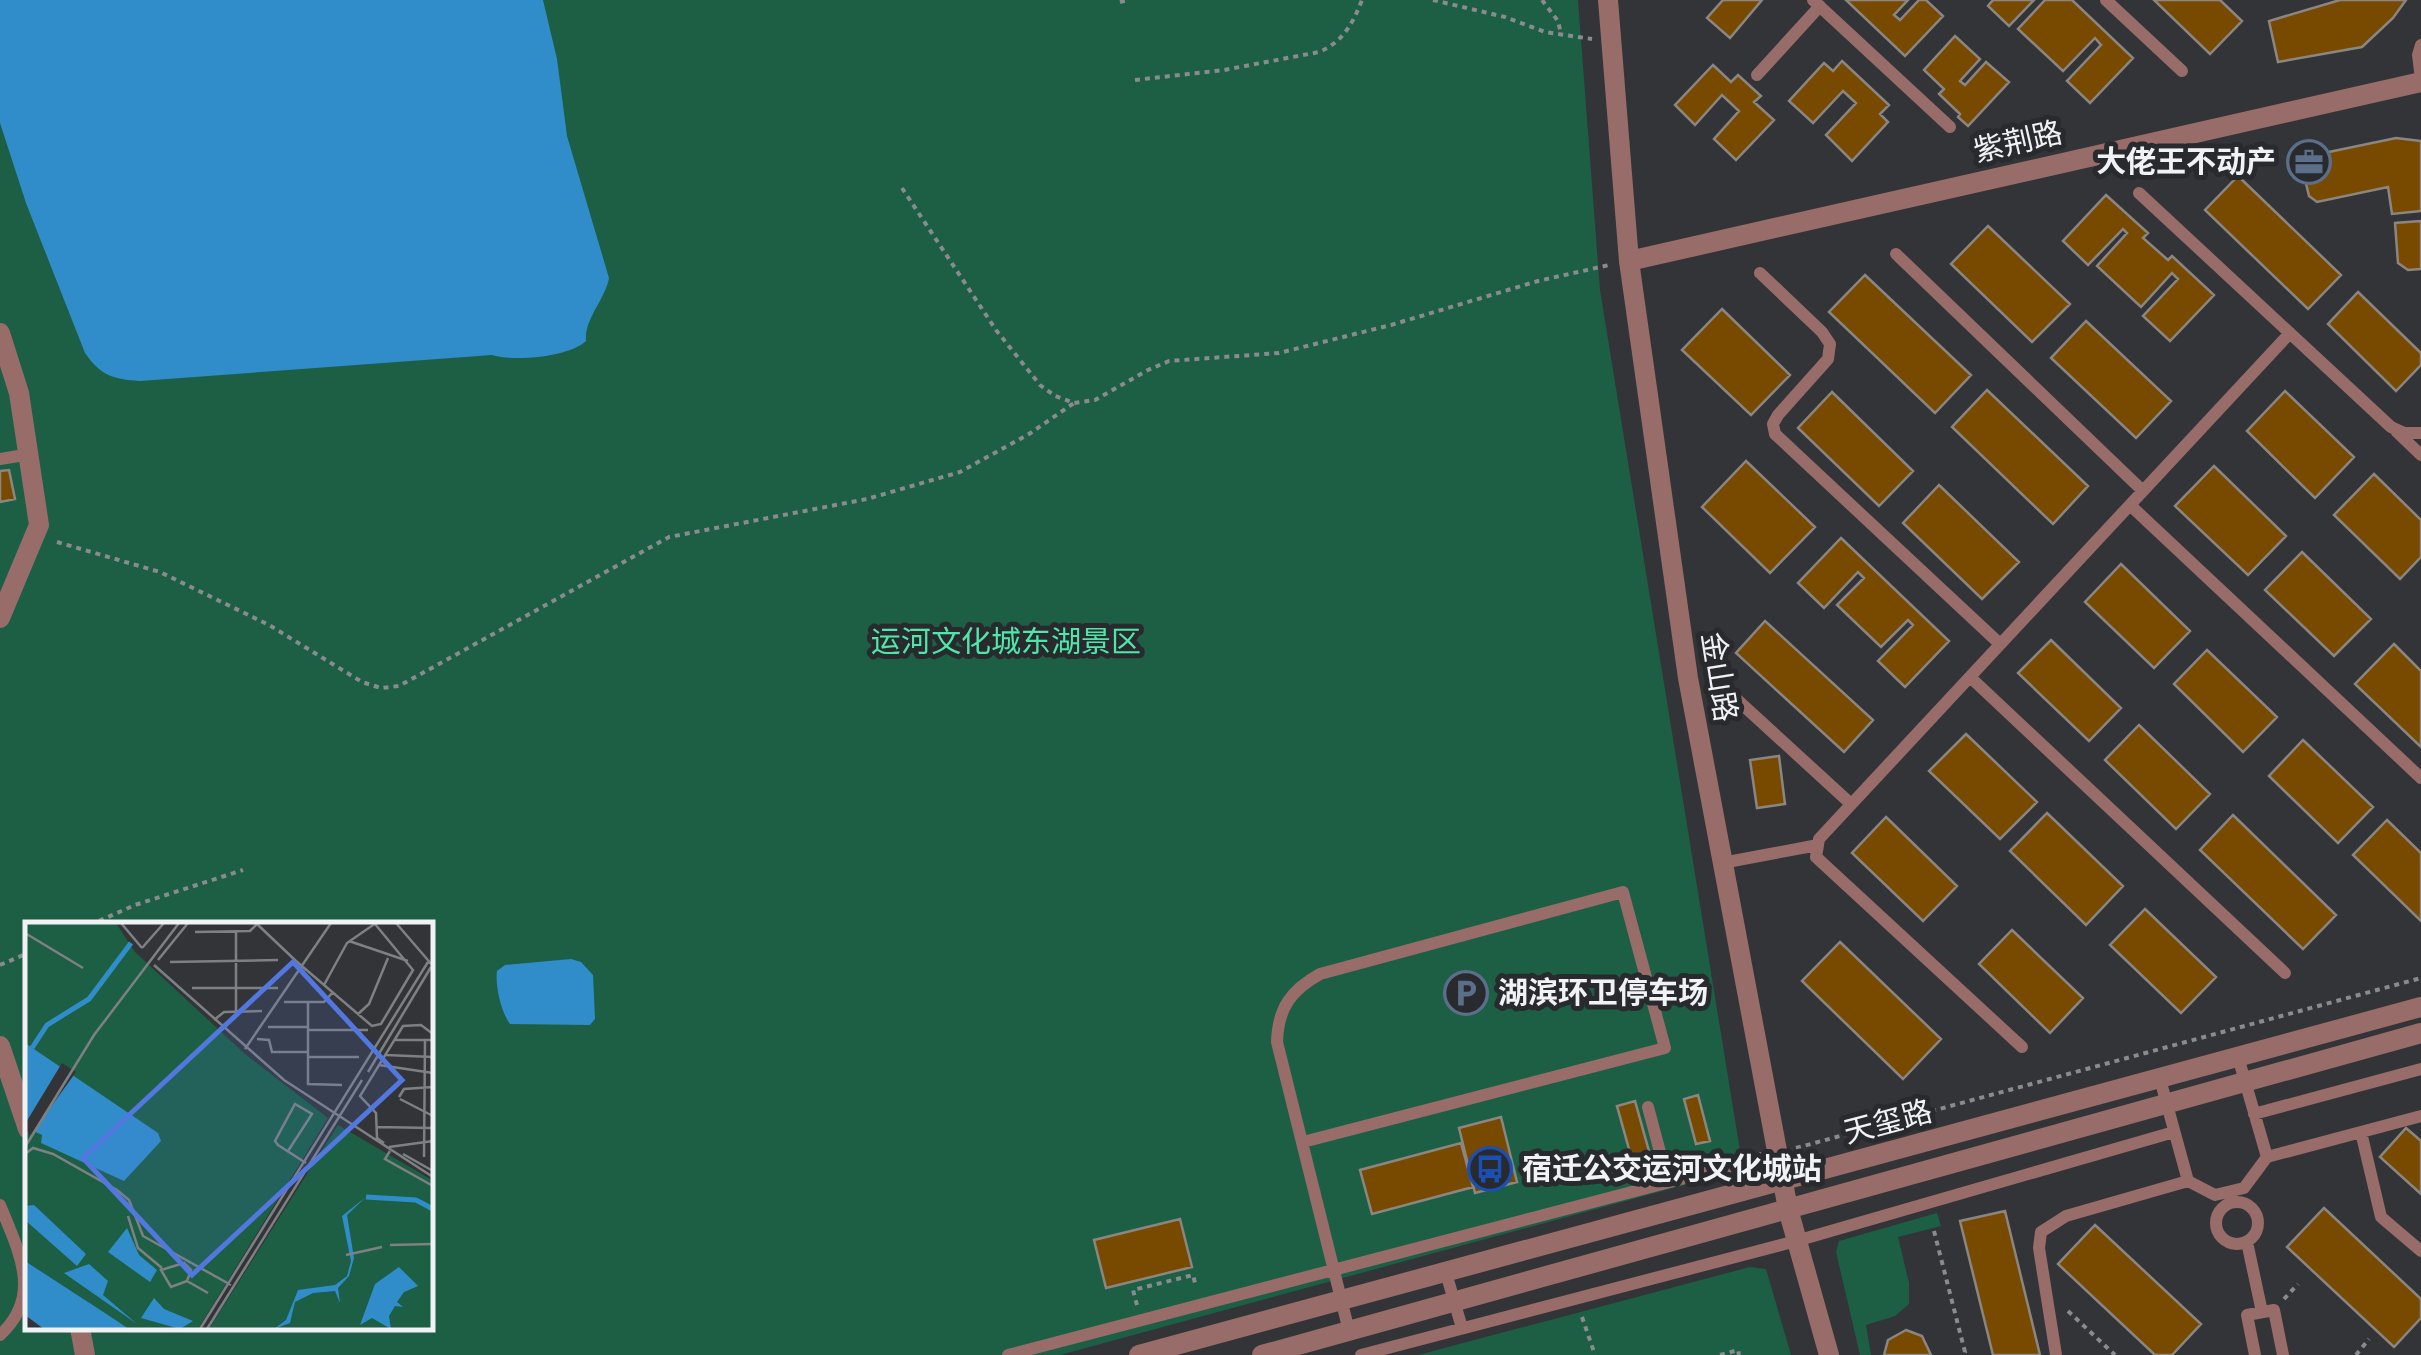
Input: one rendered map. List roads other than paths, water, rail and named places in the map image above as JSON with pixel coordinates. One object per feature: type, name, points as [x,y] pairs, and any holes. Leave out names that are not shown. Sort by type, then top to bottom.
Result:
[{"type":"street","name":"金山路","points":[[1608,0],[1628,261],[1688,678],[1782,1182],[1829,1355]]},
{"type":"street","name":"紫荆路","points":[[1628,261],[2421,81]]},
{"type":"street","points":[[0,332],[20,393],[39,525],[0,618]]},
{"type":"street","name":"天玺路","points":[[1139,1355],[2421,1007]]},
{"type":"street","name":"天玺路","points":[[1262,1355],[2421,1034]]},
{"type":"street","points":[[0,1046],[25,1120]]},
{"type":"street","points":[[80,1330],[86,1355]]},
{"type":"lane","points":[[2106,0],[2182,71]]},
{"type":"lane","points":[[1758,75],[1816,3],[1950,127]]},
{"type":"lane","points":[[2421,45],[2421,81]]},
{"type":"lane","points":[[2138,193],[2421,455]]},
{"type":"lane","points":[[1896,254],[2143,491]]},
{"type":"lane","points":[[1760,273],[1830,344],[1828,359],[1778,415],[1773,424],[1775,434],[2000,644]]},
{"type":"lane","points":[[2022,1047],[1816,857],[1818,839],[2290,333]]},
{"type":"lane","points":[[2391,427],[2404,433],[2421,432]]},
{"type":"lane","points":[[0,459],[30,454]]},
{"type":"lane","points":[[2130,505],[2421,778]]},
{"type":"lane","points":[[1970,676],[2285,973]]},
{"type":"lane","points":[[1721,685],[1851,804]]},
{"type":"lane","points":[[1722,862],[1818,845]]},
{"type":"lane","points":[[1303,1142],[1665,1048],[1624,892],[1320,974],[1304,983],[1284,1003],[1277,1042],[1350,1332]]},
{"type":"lane","points":[[2238,1057],[2267,1157]]},
{"type":"lane","points":[[2254,1114],[2421,1069]]},
{"type":"lane","points":[[2160,1078],[2188,1181]]},
{"type":"lane","points":[[1648,1107],[1668,1182]]},
{"type":"lane","points":[[2056,1355],[2039,1248],[2041,1232],[2066,1216],[2188,1181],[2215,1195],[2231,1197],[2251,1207],[2258,1218],[2256,1232],[2247,1242],[2233,1244],[2221,1236],[2217,1216],[2231,1197],[2244,1188],[2267,1157],[2421,1116]]},
{"type":"lane","points":[[1362,1355],[1796,1241],[2174,1132]]},
{"type":"lane","points":[[2361,1132],[2381,1217],[2421,1251]]},
{"type":"lane","points":[[1008,1355],[1777,1154]]},
{"type":"lane","points":[[0,1205],[25,1280]]},
{"type":"lane","points":[[2247,1242],[2262,1312]]},
{"type":"lane","points":[[1446,1273],[1462,1328]]},
{"type":"lane","points":[[0,1335],[20,1313],[25,1289]]},
{"type":"lane","points":[[2256,1355],[2247,1315],[2274,1310],[2283,1355]]},
{"type":"water","points":[[0,0],[543,0],[557,59],[567,136],[609,278],[588,325],[586,341],[567,351],[527,358],[492,355],[140,381],[102,371],[85,353],[26,203],[0,123]]},
{"type":"water","points":[[571,959],[581,962],[593,975],[595,1019],[590,1025],[510,1024],[499,999],[497,971],[505,965]]},
{"type":"place","name":"大佬王不动产","points":[[2309,162]]},
{"type":"place","name":"湖滨环卫停车场","points":[[1466,993]]},
{"type":"place","name":"宿迁公交运河文化城站","points":[[1490,1169]]},
{"type":"park label","name":"运河文化城东湖景区","points":[[1006,642]]}]
